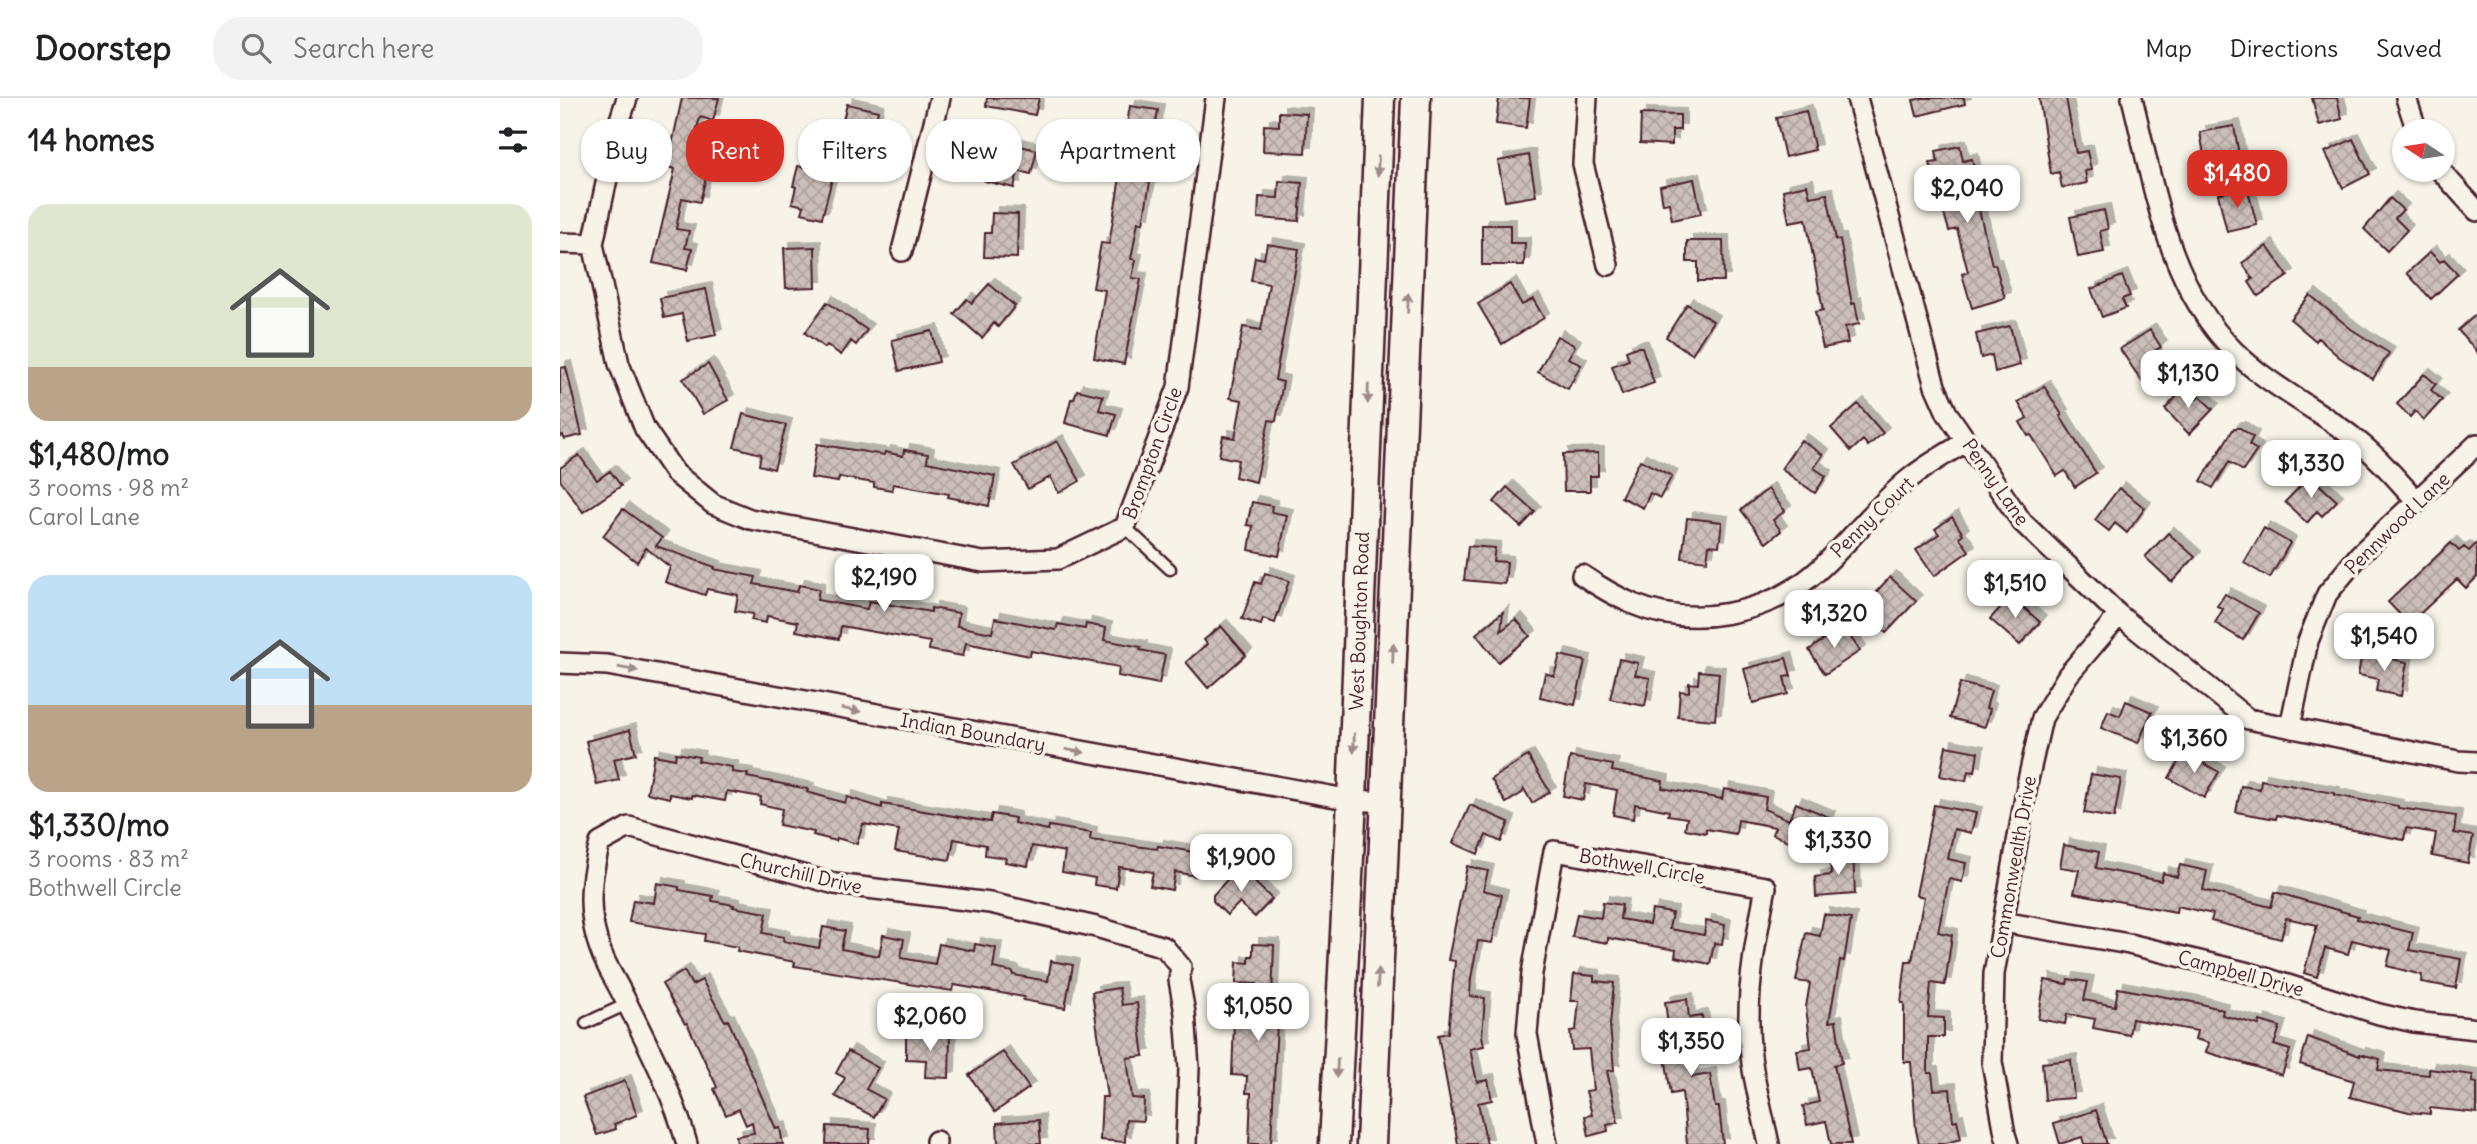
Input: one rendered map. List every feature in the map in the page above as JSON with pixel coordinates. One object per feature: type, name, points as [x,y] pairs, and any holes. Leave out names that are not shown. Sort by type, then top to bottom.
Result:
[{"type":"main road","name":"West Boughton Road","points":[[1334,1144],[1352,800],[1380,98]]},
{"type":"main road","name":"West Boughton Road","points":[[1371,1144],[1416,98]]},
{"type":"street","name":"Brompton Circle","points":[[627,98],[619,123],[593,244],[619,364],[645,429],[675,474],[713,504],[750,519],[983,562],[1058,559],[1125,527],[1178,387],[1216,98]]},
{"type":"street","points":[[902,251],[940,98]]},
{"type":"street","points":[[1587,98],[1584,164],[1608,265]]},
{"type":"street","name":"Penny Lane","points":[[1857,98],[1931,376],[1947,413],[2022,522],[2119,615],[2248,719],[2458,761],[2477,762]]},
{"type":"street","points":[[2132,98],[2172,252],[2188,288],[2205,315],[2223,340],[2247,363],[2355,438],[2418,502]]},
{"type":"street","points":[[2406,98],[2413,119]]},
{"type":"street","points":[[2451,182],[2477,211]]},
{"type":"street","points":[[560,243],[593,244]]},
{"type":"street","name":"Penny Court","points":[[1582,575],[1635,605],[1678,615],[1713,615],[1750,609],[1779,597],[1814,574],[1910,478],[1967,441]]},
{"type":"street","name":"Pennwood Lane","points":[[2290,727],[2308,641],[2327,594],[2360,554],[2477,444]]},
{"type":"street","name":"Commonwealth Drive","points":[[2008,1144],[1992,1062],[1994,974],[2028,780],[2042,718],[2068,675],[2119,615]]},
{"type":"street","name":"Indian Boundary","points":[[560,663],[607,665],[1352,800],[1387,802]]},
{"type":"street","name":"Churchill Drive","points":[[687,1144],[680,1118],[627,1004],[601,958],[592,920],[591,876],[600,843],[629,827],[835,884],[990,903],[1096,927],[1164,947],[1181,967],[1179,980],[1185,1013],[1189,1068],[1186,1144]]},
{"type":"street","name":"Bothwell Circle","points":[[1547,1144],[1527,1034],[1532,973],[1554,851],[1766,887],[1753,957],[1749,1027],[1753,1067],[1769,1144]]},
{"type":"street","name":"Campbell Drive","points":[[2003,922],[2129,944],[2253,974],[2391,1017],[2477,1029]]},
{"type":"lane","points":[[1125,527],[1170,569]]},
{"type":"lane","points":[[586,1023],[627,1004]]},
{"type":"building","points":[[682,98],[719,98],[714,119],[686,119],[686,182],[705,182],[700,202],[682,198],[676,229],[689,231],[685,248],[692,249],[687,270],[653,263],[675,169],[672,168],[672,144]]},
{"type":"building","points":[[987,98],[1039,98],[1035,115],[986,106]]},
{"type":"building","points":[[1499,98],[1530,98],[1526,128],[1496,124]]},
{"type":"building","points":[[1964,98],[1965,104],[1917,116],[1913,100]]},
{"type":"building","points":[[2039,98],[2066,98],[2076,153],[2087,151],[2091,170],[2085,171],[2087,183],[2062,188],[2059,172],[2051,174]]},
{"type":"building","points":[[2312,98],[2337,98],[2342,119],[2319,125]]},
{"type":"building","points":[[847,104],[878,111],[876,119],[843,119]]},
{"type":"building","points":[[1130,106],[1158,110],[1157,119],[1128,119]]},
{"type":"building","points":[[1806,111],[1815,150],[1785,157],[1776,118]]},
{"type":"building","points":[[1279,112],[1307,114],[1305,153],[1263,151],[1264,125],[1279,126]]},
{"type":"building","points":[[1641,114],[1680,115],[1680,130],[1672,130],[1672,145],[1640,143]]},
{"type":"building","points":[[2234,126],[2240,161],[2206,167],[2200,132]]},
{"type":"building","points":[[2353,139],[2370,174],[2343,188],[2325,152]]},
{"type":"building","points":[[1960,146],[1963,161],[1972,159],[1975,174],[1971,175],[1992,265],[1995,264],[2005,298],[1972,308],[1962,274],[1968,272],[1957,229],[1949,231],[1930,163],[1938,162],[1936,151]]},
{"type":"building","points":[[1022,147],[1036,150],[1031,174],[1022,172]]},
{"type":"building","points":[[1529,155],[1536,196],[1505,201],[1498,161]]},
{"type":"building","points":[[798,166],[798,182],[831,182],[822,218],[802,213],[804,206],[792,203],[796,187],[793,186]]},
{"type":"building","points":[[1694,179],[1701,214],[1672,220],[1669,203],[1663,204],[1660,186]]},
{"type":"building","points":[[1279,181],[1302,183],[1299,221],[1258,218],[1259,197],[1278,198]]},
{"type":"building","points":[[989,182],[1015,182],[1014,188]]},
{"type":"building","points":[[1119,182],[1150,182],[1143,223],[1138,222],[1131,259],[1136,260],[1132,278],[1141,279],[1124,364],[1094,358],[1105,290],[1093,288],[1101,243],[1109,244]]},
{"type":"building","points":[[1807,185],[1810,197],[1827,194],[1836,240],[1840,240],[1852,304],[1855,303],[1859,324],[1845,327],[1848,343],[1823,348],[1815,312],[1823,310],[1806,219],[1789,222],[1783,190]]},
{"type":"building","points":[[2247,187],[2257,225],[2227,232],[2218,194]]},
{"type":"building","points":[[2390,198],[2403,210],[2395,218],[2407,230],[2387,251],[2364,229]]},
{"type":"building","points":[[2104,210],[2108,229],[2100,231],[2104,252],[2078,257],[2070,217]]},
{"type":"building","points":[[992,213],[1018,214],[1017,258],[984,257],[985,233],[991,233]]},
{"type":"building","points":[[1482,225],[1510,225],[1510,243],[1525,243],[1524,265],[1482,265]]},
{"type":"building","points":[[1687,241],[1723,241],[1724,281],[1698,281],[1698,262],[1687,262]]},
{"type":"building","points":[[1267,244],[1299,249],[1275,380],[1283,382],[1276,421],[1269,420],[1256,482],[1235,477],[1238,460],[1219,456],[1223,436],[1235,438],[1242,400],[1230,398],[1243,327],[1261,330],[1269,284],[1251,281],[1255,257],[1264,259]]},
{"type":"building","points":[[2267,246],[2288,276],[2258,296],[2249,282],[2253,279],[2242,263]]},
{"type":"building","points":[[815,247],[816,287],[786,288],[784,248]]},
{"type":"building","points":[[2430,252],[2440,262],[2444,259],[2458,274],[2431,299],[2407,273]]},
{"type":"building","points":[[2122,276],[2130,296],[2122,299],[2126,308],[2102,317],[2091,289]]},
{"type":"building","points":[[989,284],[1015,306],[998,327],[994,323],[982,338],[954,314],[967,299],[972,303]]},
{"type":"building","points":[[1510,284],[1522,305],[1533,299],[1544,318],[1502,344],[1478,304]]},
{"type":"building","points":[[706,289],[716,335],[688,341],[682,314],[664,318],[660,298]]},
{"type":"building","points":[[2310,295],[2351,329],[2389,353],[2373,379],[2339,357],[2318,338],[2316,341],[2290,319]]},
{"type":"building","points":[[827,302],[867,330],[856,345],[851,341],[841,355],[827,345],[825,348],[805,333]]},
{"type":"building","points":[[1687,304],[1713,321],[1692,354],[1666,337]]},
{"type":"building","points":[[2477,314],[2477,352],[2458,330]]},
{"type":"building","points":[[2010,326],[2020,365],[1995,372],[1992,355],[1981,358],[1976,334]]},
{"type":"building","points":[[2150,330],[2161,347],[2153,352],[2164,369],[2143,383],[2120,349]]},
{"type":"building","points":[[932,331],[939,362],[899,371],[892,340]]},
{"type":"building","points":[[1557,336],[1575,346],[1568,358],[1581,365],[1568,389],[1538,372]]},
{"type":"building","points":[[1642,347],[1654,383],[1622,395],[1612,366],[1629,360],[1626,351]]},
{"type":"building","points":[[708,364],[728,400],[703,414],[683,379]]},
{"type":"building","points":[[566,367],[582,435],[564,439],[563,435],[560,436],[560,368]]},
{"type":"building","points":[[2424,374],[2436,384],[2431,390],[2442,400],[2424,420],[2415,411],[2410,417],[2397,404]]},
{"type":"building","points":[[2044,386],[2096,473],[2075,487],[2065,471],[2057,476],[2020,422],[2027,418],[2018,402]]},
{"type":"building","points":[[2185,387],[2213,409],[2189,434],[2165,409]]},
{"type":"building","points":[[1077,390],[1103,396],[1099,410],[1116,414],[1110,435],[1065,423],[1071,399],[1074,399]]},
{"type":"building","points":[[1858,404],[1883,433],[1868,446],[1863,440],[1851,451],[1831,428]]},
{"type":"building","points":[[743,414],[786,425],[774,469],[759,465],[761,454],[734,447]]},
{"type":"building","points":[[2234,428],[2240,428],[2253,437],[2249,445],[2257,450],[2243,471],[2229,462],[2213,488],[2201,481]]},
{"type":"building","points":[[1801,440],[1823,455],[1814,468],[1826,476],[1815,493],[1781,469]]},
{"type":"building","points":[[1057,441],[1080,481],[1059,493],[1050,477],[1028,489],[1014,465]]},
{"type":"building","points":[[817,444],[884,455],[885,452],[903,456],[904,450],[928,454],[927,462],[995,476],[989,506],[948,497],[949,494],[893,484],[892,490],[874,487],[874,483],[839,477],[838,482],[811,478]]},
{"type":"building","points":[[1598,453],[1598,476],[1590,476],[1590,491],[1564,491],[1563,454]]},
{"type":"building","points":[[579,455],[597,480],[610,471],[621,486],[583,512],[560,480],[560,468]]},
{"type":"building","points":[[1640,460],[1672,476],[1660,498],[1650,493],[1643,508],[1621,497]]},
{"type":"building","points":[[2310,476],[2337,501],[2322,516],[2317,511],[2307,523],[2285,502]]},
{"type":"building","points":[[1507,487],[1535,512],[1521,527],[1494,502]]},
{"type":"building","points":[[2119,488],[2145,508],[2127,533],[2115,523],[2109,531],[2095,520]]},
{"type":"building","points":[[1768,489],[1785,511],[1773,520],[1781,531],[1766,543],[1741,510]]},
{"type":"building","points":[[1252,502],[1272,506],[1271,512],[1287,515],[1279,556],[1249,550],[1253,526],[1247,525]]},
{"type":"building","points":[[623,509],[662,538],[656,546],[715,567],[714,569],[756,577],[754,584],[797,592],[799,585],[819,589],[817,600],[867,609],[869,601],[931,612],[931,608],[959,613],[957,626],[992,633],[995,618],[1056,630],[1058,624],[1085,629],[1086,624],[1106,628],[1104,640],[1165,655],[1159,684],[1118,676],[1119,667],[1031,651],[1030,656],[966,643],[963,656],[929,650],[930,642],[841,626],[839,639],[796,631],[798,622],[767,616],[766,623],[751,620],[753,614],[735,611],[738,595],[707,589],[705,595],[665,582],[670,567],[646,548],[637,562],[603,536]]},
{"type":"building","points":[[1952,517],[1963,534],[1959,537],[1969,551],[1934,576],[1916,550],[1939,534],[1935,529]]},
{"type":"building","points":[[1687,518],[1722,522],[1719,546],[1709,545],[1707,561],[1682,558]]},
{"type":"building","points":[[2264,528],[2290,543],[2270,578],[2244,563]]},
{"type":"building","points":[[2168,533],[2195,557],[2172,582],[2145,557]]},
{"type":"building","points":[[2451,543],[2459,551],[2464,547],[2469,551],[2477,543],[2477,577],[2466,588],[2457,579],[2409,624],[2388,602]]},
{"type":"building","points":[[1468,546],[1495,548],[1493,561],[1507,562],[1505,584],[1464,580]]},
{"type":"building","points":[[1265,573],[1289,581],[1275,623],[1263,619],[1261,625],[1242,619],[1255,582],[1261,584]]},
{"type":"building","points":[[1890,577],[1916,601],[1886,633],[1867,615],[1882,598],[1876,592]]},
{"type":"building","points":[[2225,594],[2259,613],[2243,640],[2215,623],[2223,609],[2217,606]]},
{"type":"building","points":[[2011,596],[2040,622],[2020,645],[1990,619]]},
{"type":"building","points":[[1503,612],[1501,631],[1516,619],[1530,636],[1498,662],[1476,634]]},
{"type":"building","points":[[1221,626],[1246,655],[1208,688],[1186,662],[1207,644],[1204,640]]},
{"type":"building","points":[[1843,626],[1860,651],[1825,674],[1809,650]]},
{"type":"building","points":[[2362,653],[2407,662],[2401,696],[2376,691],[2378,679],[2358,675]]},
{"type":"building","points":[[1560,655],[1585,661],[1575,705],[1540,697],[1545,673],[1554,676]]},
{"type":"building","points":[[1786,658],[1791,676],[1784,677],[1788,694],[1753,703],[1744,669]]},
{"type":"building","points":[[1619,659],[1638,663],[1635,675],[1650,678],[1645,706],[1610,699]]},
{"type":"building","points":[[1699,671],[1719,673],[1715,720],[1678,717],[1680,691],[1689,692],[1689,683],[1698,684]]},
{"type":"building","points":[[1960,683],[1991,691],[1986,708],[1990,709],[1985,727],[1950,718]]},
{"type":"building","points":[[2126,701],[2152,712],[2138,743],[2101,728],[2108,711],[2120,716]]},
{"type":"building","points":[[630,730],[636,754],[614,759],[619,780],[597,785],[586,741]]},
{"type":"building","points":[[1946,746],[1978,752],[1975,772],[1968,771],[1966,781],[1940,776]]},
{"type":"building","points":[[2184,752],[2219,772],[2204,798],[2169,778]]},
{"type":"building","points":[[676,753],[699,757],[698,761],[732,767],[732,772],[748,774],[747,777],[808,789],[807,792],[845,803],[847,797],[882,808],[882,804],[990,822],[992,814],[1015,818],[1014,823],[1048,830],[1049,826],[1091,833],[1090,840],[1200,853],[1196,876],[1175,872],[1172,890],[1150,886],[1153,872],[1119,867],[1116,888],[1094,885],[1095,878],[1062,872],[1065,852],[1032,846],[1028,866],[1005,862],[1006,858],[985,855],[986,845],[954,839],[950,860],[895,851],[899,830],[863,824],[857,844],[779,825],[782,809],[760,804],[761,797],[727,791],[725,801],[692,795],[692,798],[670,794],[670,798],[647,793],[654,755],[675,759]]},
{"type":"building","points":[[1528,756],[1550,792],[1532,803],[1524,789],[1506,803],[1491,779]]},
{"type":"building","points":[[1570,757],[1613,765],[1612,771],[1663,781],[1662,788],[1722,799],[1724,789],[1766,797],[1764,809],[1789,820],[1796,803],[1829,817],[1819,840],[1795,831],[1790,842],[1772,834],[1775,827],[1738,820],[1736,834],[1685,829],[1687,818],[1635,804],[1633,819],[1613,815],[1617,790],[1586,784],[1583,800],[1563,796]]},
{"type":"building","points":[[2091,774],[2121,779],[2114,818],[2084,813]]},
{"type":"building","points":[[2261,780],[2398,808],[2456,816],[2454,833],[2473,836],[2468,863],[2432,856],[2436,833],[2406,828],[2404,840],[2277,815],[2276,819],[2236,812],[2241,786],[2260,789]]},
{"type":"building","points":[[1470,805],[1509,822],[1501,842],[1486,835],[1478,854],[1453,843]]},
{"type":"building","points":[[1934,805],[1976,813],[1971,833],[1954,829],[1948,859],[1966,863],[1962,882],[1949,879],[1938,932],[1952,935],[1945,985],[1931,983],[1928,1017],[1944,1018],[1944,1037],[1928,1037],[1928,1073],[1932,1073],[1934,1090],[1950,1089],[1953,1121],[1957,1120],[1961,1139],[1942,1144],[1919,1144],[1911,1062],[1904,1062],[1904,1003],[1901,1003],[1906,961],[1912,961],[1924,897],[1916,895]]},
{"type":"building","points":[[2064,845],[2099,852],[2096,868],[2161,881],[2163,873],[2177,877],[2180,865],[2207,871],[2203,890],[2271,907],[2275,892],[2358,916],[2357,919],[2413,933],[2409,950],[2461,959],[2456,988],[2421,982],[2422,975],[2387,966],[2391,950],[2352,940],[2348,954],[2325,948],[2317,977],[2304,973],[2317,925],[2286,918],[2281,939],[2211,921],[2213,914],[2177,906],[2176,912],[2074,893],[2079,870],[2060,867]]},
{"type":"building","points":[[1853,852],[1855,894],[1816,897],[1815,877],[1831,875],[1830,854]]},
{"type":"building","points":[[1467,866],[1488,871],[1483,890],[1502,895],[1492,943],[1478,941],[1471,978],[1470,996],[1485,998],[1482,1036],[1484,1046],[1470,1049],[1477,1082],[1488,1080],[1492,1100],[1478,1103],[1487,1144],[1458,1144],[1438,1035],[1448,1033],[1455,961],[1448,960]]},
{"type":"building","points":[[1239,867],[1272,899],[1255,917],[1239,903],[1227,915],[1213,901],[1213,895]]},
{"type":"building","points":[[657,883],[713,896],[712,901],[734,905],[733,907],[767,913],[763,933],[784,937],[783,941],[819,948],[823,927],[845,931],[841,949],[879,956],[883,935],[904,939],[901,958],[935,964],[939,944],[974,951],[975,944],[996,948],[993,968],[1013,972],[1013,975],[1048,981],[1051,961],[1073,965],[1065,1008],[1023,1000],[1024,997],[954,985],[952,991],[794,966],[795,962],[737,951],[738,947],[704,941],[705,934],[629,922],[633,900],[654,903]]},
{"type":"building","points":[[1603,902],[1622,905],[1620,919],[1649,924],[1652,910],[1672,913],[1669,929],[1704,935],[1706,921],[1725,925],[1722,944],[1714,943],[1710,964],[1675,957],[1676,950],[1608,938],[1608,943],[1572,937],[1577,914],[1601,918]]},
{"type":"building","points":[[1824,914],[1851,919],[1844,961],[1840,960],[1829,1022],[1836,1021],[1842,1063],[1834,1065],[1851,1144],[1831,1144],[1826,1121],[1807,1125],[1803,1106],[1819,1102],[1812,1068],[1800,1070],[1797,1050],[1811,1048],[1806,1007],[1810,983],[1796,981],[1806,933],[1820,936]]},
{"type":"building","points":[[1253,944],[1274,945],[1272,1001],[1278,1002],[1271,1144],[1249,1144],[1251,1093],[1246,1093],[1247,1076],[1232,1075],[1234,1021],[1255,1022],[1257,984],[1236,983],[1237,962],[1249,963],[1249,956],[1253,956]]},
{"type":"building","points":[[684,971],[692,985],[702,980],[725,1021],[728,1020],[776,1129],[780,1128],[783,1144],[737,1144],[736,1136],[754,1133],[752,1122],[746,1125],[739,1109],[726,1115],[714,1089],[717,1087],[687,1023],[685,1024],[662,984]]},
{"type":"building","points":[[1574,974],[1594,976],[1594,981],[1614,983],[1610,1025],[1614,1070],[1607,1071],[1618,1122],[1607,1125],[1608,1131],[1589,1136],[1585,1116],[1592,1115],[1586,1091],[1593,1090],[1589,1049],[1572,1050],[1570,1031],[1576,1030],[1579,1001],[1571,1001]]},
{"type":"building","points":[[2068,979],[2088,982],[2084,1000],[2115,1006],[2118,988],[2198,1003],[2223,1010],[2222,1015],[2259,1025],[2260,1021],[2280,1027],[2274,1045],[2290,1050],[2282,1075],[2206,1052],[2209,1043],[2195,1039],[2197,1031],[2132,1019],[2129,1035],[2093,1028],[2095,1019],[2067,1014],[2065,1024],[2038,1019],[2045,980],[2067,984]]},
{"type":"building","points":[[1119,988],[1122,1005],[1137,1003],[1144,1056],[1127,1058],[1132,1098],[1144,1099],[1143,1121],[1126,1120],[1125,1142],[1100,1140],[1102,1097],[1107,1097],[1092,992]]},
{"type":"building","points":[[1687,999],[1689,1018],[1702,1016],[1705,1037],[1686,1039],[1692,1077],[1710,1074],[1715,1107],[1719,1107],[1723,1144],[1687,1144],[1682,1092],[1671,1094],[1665,1057],[1672,1056],[1665,1002]]},
{"type":"building","points":[[906,1033],[950,1035],[949,1078],[925,1077],[926,1060],[906,1059]]},
{"type":"building","points":[[2308,1037],[2360,1056],[2380,1059],[2378,1070],[2429,1075],[2429,1069],[2473,1075],[2472,1082],[2477,1083],[2477,1113],[2430,1108],[2430,1114],[2409,1112],[2350,1097],[2354,1081],[2300,1064]]},
{"type":"building","points":[[848,1051],[878,1068],[866,1089],[884,1099],[874,1117],[835,1096],[845,1078],[836,1073]]},
{"type":"building","points":[[1003,1052],[1029,1088],[995,1112],[969,1075]]},
{"type":"building","points":[[2071,1060],[2074,1098],[2045,1100],[2042,1063]]},
{"type":"building","points":[[625,1081],[637,1115],[614,1124],[616,1129],[597,1135],[583,1097]]},
{"type":"building","points":[[2096,1110],[2107,1144],[2084,1144],[2082,1137],[2060,1144],[2054,1124]]},
{"type":"building","points":[[1039,1120],[1041,1144],[998,1144],[997,1123]]},
{"type":"building","points":[[827,1126],[870,1129],[869,1144],[826,1144]]}]
